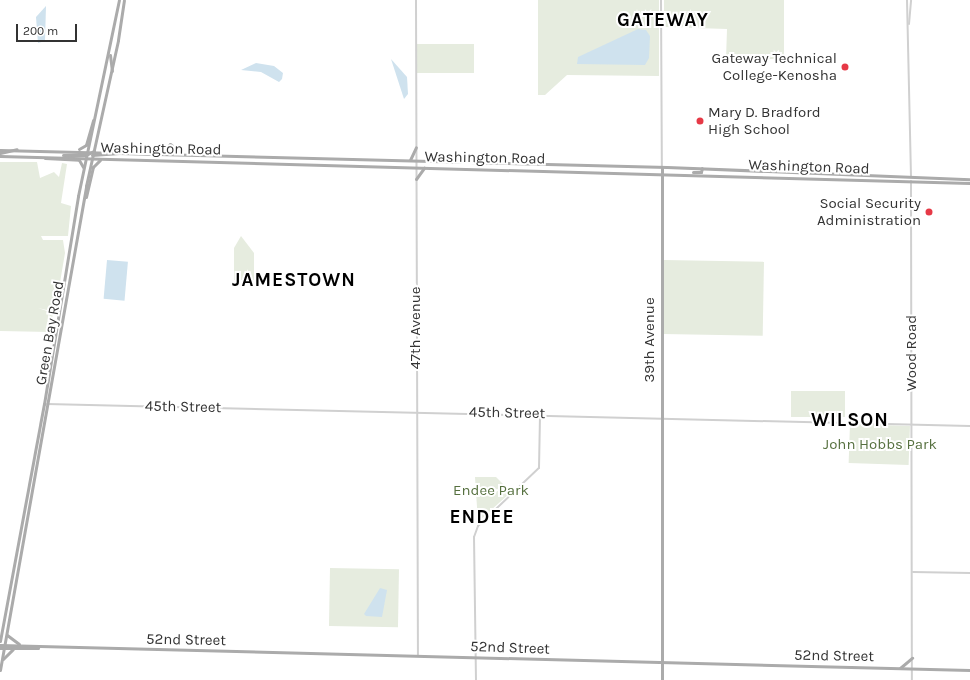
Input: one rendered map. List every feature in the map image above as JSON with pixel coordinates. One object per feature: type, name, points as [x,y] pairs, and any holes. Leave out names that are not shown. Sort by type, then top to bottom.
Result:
[{"type":"main road","name":"Green Bay Road","points":[[0,641],[44,404],[83,168],[110,55],[119,0]]},
{"type":"main road","name":"Green Bay Road","points":[[0,670],[1,647],[6,635],[49,404],[83,205],[115,56],[124,0]]},
{"type":"main road","points":[[112,44],[115,56]]},
{"type":"main road","points":[[110,55],[112,71]]},
{"type":"main road","points":[[75,150],[86,145],[95,117]]},
{"type":"main road","points":[[96,140],[100,149],[120,152]]},
{"type":"main road","points":[[160,153],[170,144],[178,152],[192,154]]},
{"type":"main road","points":[[408,161],[413,158],[416,146]]},
{"type":"main road","points":[[0,150],[17,149]]},
{"type":"main road","points":[[0,153],[17,149]]},
{"type":"main road","name":"Washington Road","points":[[17,149],[87,151],[104,159],[848,179],[970,179]]},
{"type":"main road","points":[[0,156],[86,157],[128,152],[129,159]]},
{"type":"main road","name":"Washington Road","points":[[86,157],[128,152],[702,168],[834,174],[970,183]]},
{"type":"main road","points":[[293,156],[293,164]]},
{"type":"main road","points":[[41,157],[78,160],[83,168]]},
{"type":"main road","points":[[83,205],[93,167],[97,161],[104,159]]},
{"type":"main road","name":"39th Avenue","points":[[662,167],[662,680]]},
{"type":"main road","points":[[416,179],[424,168]]},
{"type":"main road","points":[[685,174],[701,172],[702,168]]},
{"type":"main road","points":[[0,632],[3,627]]},
{"type":"main road","points":[[6,635],[15,644],[32,647]]},
{"type":"main road","points":[[0,654],[1,647]]},
{"type":"main road","name":"52nd Street","points":[[1,647],[14,649],[50,647]]},
{"type":"main road","name":"52nd Street","points":[[1,647],[970,670]]},
{"type":"main road","points":[[1,663],[14,649]]},
{"type":"main road","points":[[900,668],[912,658]]},
{"type":"street","name":"47th Avenue","points":[[416,0],[416,411],[418,656]]},
{"type":"street","name":"39th Avenue","points":[[661,0],[662,167]]},
{"type":"street","name":"Wood Road","points":[[907,0],[909,25],[911,179],[913,572],[912,680]]},
{"type":"street","name":"Wood Road","points":[[909,25],[911,0]]},
{"type":"street","name":"45th Street","points":[[44,404],[416,411],[970,426]]},
{"type":"street","points":[[476,680],[474,537],[478,526],[539,468],[540,414]]},
{"type":"street","points":[[913,572],[970,573]]},
{"type":"green space","points":[[538,0],[659,0],[659,76],[567,75],[545,95],[538,95]]},
{"type":"green space","points":[[664,0],[784,0],[784,59],[726,59],[727,29],[664,27]]},
{"type":"green space","points":[[417,44],[474,44],[474,73],[417,73]]},
{"type":"green space","points":[[0,162],[37,162],[40,178],[54,172],[59,177],[62,163],[67,164],[61,203],[71,206],[68,236],[41,236],[43,240],[63,240],[65,253],[55,312],[38,308],[53,313],[50,332],[0,331]]},
{"type":"green space","points":[[241,236],[254,253],[254,280],[234,280],[234,248]]},
{"type":"green space","points":[[664,260],[764,262],[763,336],[663,334]]},
{"type":"green space","points":[[791,391],[845,391],[845,417],[791,417]]},
{"type":"green space","name":"John Hobbs Park","points":[[850,424],[910,426],[909,465],[849,463]]},
{"type":"green space","name":"Endee Park","points":[[475,477],[496,477],[511,492],[478,522]]},
{"type":"green space","points":[[330,568],[399,569],[398,627],[329,626]]},
{"type":"water","points":[[46,6],[45,41],[38,43],[36,17]]},
{"type":"water","points":[[638,29],[646,30],[650,36],[649,58],[645,65],[577,64],[578,57]]},
{"type":"water","points":[[391,59],[407,77],[408,94],[404,99]]},
{"type":"water","points":[[256,63],[274,66],[283,73],[282,79],[279,82],[261,72],[241,70]]},
{"type":"water","points":[[107,260],[128,262],[125,301],[104,299]]},
{"type":"water","points":[[380,588],[387,590],[382,617],[366,616],[364,614]]},
{"type":"place","name":"Gateway Technical College-Kenosha","points":[[845,67]]},
{"type":"place","name":"Mary D. Bradford High School","points":[[700,121]]},
{"type":"place","name":"Social Security Administration","points":[[929,212]]},
{"type":"district","name":"GATEWAY","points":[[663,21]]},
{"type":"district","name":"JAMESTOWN","points":[[294,281]]},
{"type":"district","name":"WILSON","points":[[850,421]]},
{"type":"district","name":"ENDEE","points":[[482,518]]}]
